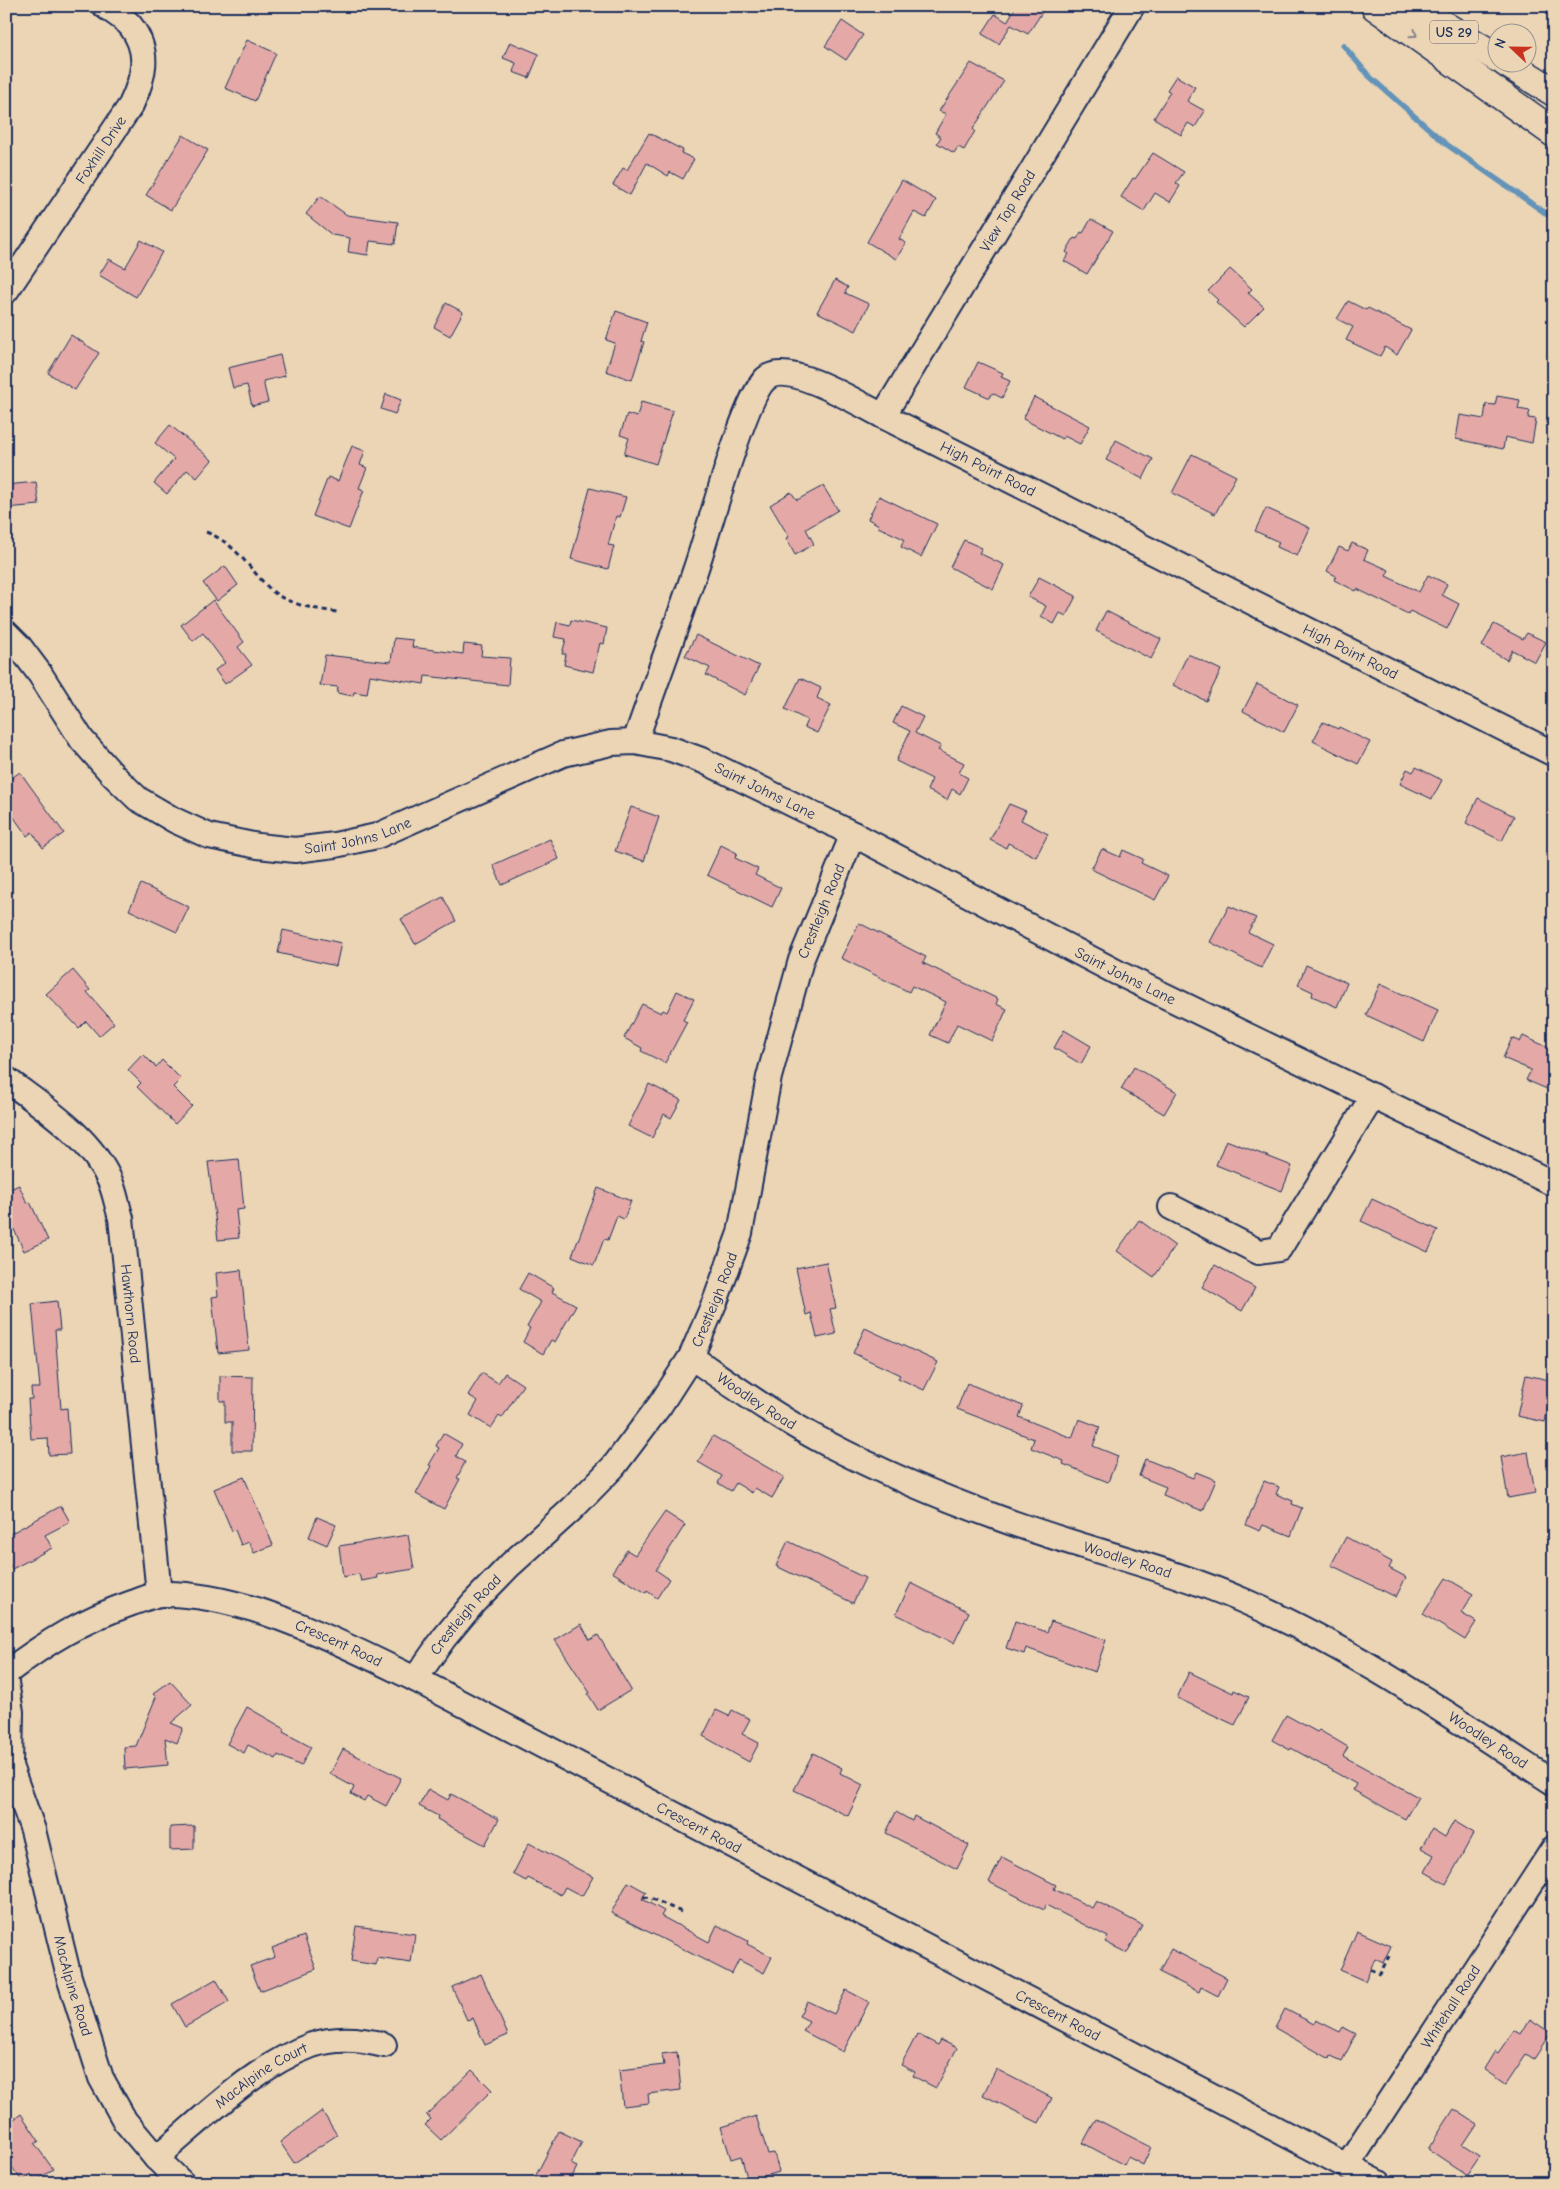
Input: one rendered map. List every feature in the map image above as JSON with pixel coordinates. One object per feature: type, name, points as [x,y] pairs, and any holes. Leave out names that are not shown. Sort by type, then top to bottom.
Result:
[{"type":"highway","points":[[1374,6],[1554,133]]},
{"type":"highway","name":"US 29","points":[[1411,6],[1488,52]]},
{"type":"highway","points":[[1521,72],[1554,92]]},
{"type":"street","name":"Foxhill Drive","points":[[9,280],[130,105],[140,84],[144,65],[141,44],[129,24],[105,6]]},
{"type":"street","name":"View Top Road","points":[[883,416],[1132,6]]},
{"type":"street","name":"High Point Road","points":[[635,742],[696,570],[752,400],[760,384],[768,377],[783,374],[802,377],[883,416],[1554,754]]},
{"type":"street","name":"Saint Johns Lane","points":[[6,633],[19,646],[40,674],[82,740],[113,776],[138,799],[174,820],[209,836],[258,846],[295,850],[335,845],[377,836],[563,754],[611,743],[635,742],[671,749],[704,762],[853,834],[1118,973],[1554,1184]]},
{"type":"street","name":"Crestleigh Road","points":[[415,1679],[444,1638],[474,1602],[614,1466],[660,1405],[691,1357],[716,1299],[740,1233],[769,1077],[801,960],[823,902],[853,834]]},
{"type":"street","name":"Hawthorn Road","points":[[6,1080],[74,1133],[94,1152],[110,1182],[120,1218],[159,1594]]},
{"type":"street","points":[[1171,1207],[1258,1252],[1279,1249],[1373,1096]]},
{"type":"street","name":"Woodley Road","points":[[691,1357],[765,1407],[820,1440],[898,1478],[994,1517],[1164,1571],[1243,1600],[1311,1632],[1373,1667],[1554,1783]]},
{"type":"street","name":"Crescent Road","points":[[6,1672],[37,1649],[76,1626],[110,1611],[159,1594],[206,1598],[249,1608],[301,1626],[415,1679],[1379,2183]]},
{"type":"street","name":"MacAlpine Road","points":[[6,1683],[11,1712],[8,1763],[32,1830],[69,1977],[101,2078],[125,2121],[156,2158],[182,2183]]},
{"type":"street","name":"Whitehall Road","points":[[1347,2166],[1554,1848]]},
{"type":"street","name":"MacAlpine Court","points":[[156,2158],[245,2084],[283,2060],[313,2045],[342,2040],[364,2040],[384,2046]]},
{"type":"path","points":[[206,532],[217,536],[230,545],[272,591],[294,602],[336,612]]},
{"type":"path","points":[[643,1897],[648,1897],[663,1906],[682,1912]]},
{"type":"path","points":[[1370,1969],[1380,1974],[1389,1956]]},
{"type":"building","points":[[1016,6],[1046,6],[1028,34],[1011,25],[999,44],[982,34],[995,14],[1007,22]]},
{"type":"building","points":[[842,21],[863,35],[846,60],[825,46]]},
{"type":"building","points":[[247,40],[276,53],[255,101],[225,88]]},
{"type":"building","points":[[510,42],[539,54],[529,78],[513,72],[516,63],[503,58]]},
{"type":"building","points":[[971,63],[1004,81],[973,129],[975,131],[964,150],[958,147],[954,153],[937,143],[941,137],[935,133],[946,114],[939,111]]},
{"type":"building","points":[[1176,76],[1195,87],[1187,101],[1205,111],[1195,127],[1188,123],[1181,135],[1154,118],[1170,92],[1167,90]]},
{"type":"building","points":[[649,133],[683,150],[681,153],[694,159],[683,179],[670,172],[668,176],[647,163],[630,195],[613,185],[623,168],[627,170]]},
{"type":"building","points":[[183,135],[208,150],[171,210],[146,195]]},
{"type":"building","points":[[1153,153],[1184,172],[1176,183],[1180,186],[1170,202],[1155,193],[1144,211],[1121,197]]},
{"type":"building","points":[[902,180],[936,200],[926,218],[914,212],[899,239],[906,243],[896,259],[867,242]]},
{"type":"building","points":[[320,196],[347,215],[398,222],[395,244],[370,241],[368,255],[348,252],[350,238],[332,235],[306,214]]},
{"type":"building","points":[[1091,219],[1113,231],[1087,274],[1064,261],[1069,254],[1066,252],[1074,238],[1077,239],[1081,232],[1083,233]]},
{"type":"building","points":[[141,240],[162,252],[136,297],[99,275],[109,259],[125,268]]},
{"type":"building","points":[[1230,269],[1252,289],[1248,293],[1264,307],[1244,327],[1216,302],[1218,300],[1208,291]]},
{"type":"building","points":[[835,280],[848,287],[845,293],[869,304],[856,331],[817,312]]},
{"type":"building","points":[[1348,301],[1366,310],[1368,308],[1411,330],[1397,355],[1385,347],[1380,356],[1346,340],[1353,327],[1337,319]]},
{"type":"building","points":[[446,303],[463,312],[450,336],[434,327]]},
{"type":"building","points":[[616,311],[647,322],[641,341],[644,342],[632,380],[606,371],[615,343],[606,340]]},
{"type":"building","points":[[71,335],[99,353],[75,390],[48,373]]},
{"type":"building","points":[[280,355],[285,376],[263,381],[268,402],[252,406],[247,385],[233,388],[228,368]]},
{"type":"building","points":[[978,362],[1003,373],[1001,377],[1010,381],[1002,398],[992,393],[990,398],[966,387]]},
{"type":"building","points":[[386,394],[401,400],[395,414],[381,409]]},
{"type":"building","points":[[1497,396],[1520,400],[1518,409],[1530,411],[1528,418],[1536,419],[1532,443],[1505,437],[1503,449],[1456,439],[1460,415],[1484,419],[1486,404],[1495,405]]},
{"type":"building","points":[[1034,397],[1090,426],[1080,444],[1064,436],[1062,439],[1023,419]]},
{"type":"building","points":[[641,402],[673,411],[656,464],[624,454],[629,438],[620,435],[627,414],[637,417]]},
{"type":"building","points":[[170,425],[212,460],[197,478],[187,470],[167,494],[154,483],[174,459],[155,443]]},
{"type":"building","points":[[1116,440],[1153,459],[1143,479],[1106,460]]},
{"type":"building","points":[[352,446],[365,451],[360,465],[367,468],[359,488],[364,490],[349,529],[313,516],[328,477],[338,481]]},
{"type":"building","points":[[1192,454],[1236,476],[1215,514],[1172,493]]},
{"type":"building","points":[[36,482],[39,505],[6,508],[6,485]]},
{"type":"building","points":[[823,486],[838,510],[806,529],[814,544],[795,555],[786,538],[789,537],[770,505],[791,492],[797,500]]},
{"type":"building","points":[[590,488],[626,497],[620,517],[616,516],[608,545],[614,546],[608,569],[571,559]]},
{"type":"building","points":[[879,496],[937,524],[921,557],[901,547],[904,539],[878,527],[879,525],[868,519]]},
{"type":"building","points":[[1266,508],[1310,528],[1297,556],[1277,547],[1279,542],[1255,531]]},
{"type":"building","points":[[964,540],[982,548],[979,553],[1004,565],[993,589],[950,567]]},
{"type":"building","points":[[1352,543],[1368,550],[1364,559],[1389,570],[1386,576],[1419,592],[1428,575],[1447,584],[1442,595],[1459,604],[1447,629],[1410,611],[1408,614],[1334,580],[1336,576],[1327,571],[1339,547],[1348,551]]},
{"type":"building","points":[[225,566],[238,585],[217,601],[203,583]]},
{"type":"building","points":[[1039,577],[1076,596],[1066,616],[1060,613],[1054,624],[1041,616],[1046,606],[1028,597]]},
{"type":"building","points":[[213,600],[244,642],[238,647],[252,665],[225,684],[215,670],[225,663],[203,633],[193,641],[181,625]]},
{"type":"building","points":[[1106,611],[1161,639],[1151,659],[1096,631]]},
{"type":"building","points":[[571,620],[607,628],[604,644],[600,643],[593,672],[564,665],[566,654],[562,654],[566,639],[554,637],[557,622],[570,625]]},
{"type":"building","points":[[1494,624],[1523,639],[1527,633],[1546,642],[1535,662],[1512,650],[1507,660],[1482,646]]},
{"type":"building","points":[[696,635],[759,666],[745,695],[706,675],[710,668],[685,656]]},
{"type":"building","points":[[394,638],[413,640],[412,647],[463,654],[464,644],[482,646],[481,656],[510,658],[508,685],[425,676],[424,684],[370,675],[367,694],[354,692],[353,696],[337,693],[338,687],[320,685],[325,655],[391,662]]},
{"type":"building","points":[[1188,654],[1221,670],[1206,701],[1173,685]]},
{"type":"building","points":[[800,678],[821,688],[817,698],[831,705],[817,733],[804,727],[807,720],[785,709]]},
{"type":"building","points":[[1257,684],[1298,705],[1284,732],[1243,711]]},
{"type":"building","points":[[901,706],[923,717],[915,733],[941,746],[938,750],[964,763],[959,773],[968,778],[960,794],[952,789],[947,800],[927,790],[932,779],[896,761],[910,731],[893,723]]},
{"type":"building","points":[[1323,722],[1338,729],[1339,727],[1370,742],[1358,764],[1313,741]]},
{"type":"building","points":[[1416,767],[1442,780],[1432,799],[1400,784],[1407,769],[1413,772]]},
{"type":"building","points":[[20,772],[64,833],[43,848],[32,832],[27,836],[6,806],[6,782]]},
{"type":"building","points":[[1478,798],[1514,816],[1502,841],[1466,823]]},
{"type":"building","points":[[1009,804],[1026,811],[1021,820],[1048,834],[1036,857],[1008,843],[1006,848],[990,840]]},
{"type":"building","points":[[631,807],[659,817],[644,861],[615,851]]},
{"type":"building","points":[[550,839],[559,859],[502,885],[493,865]]},
{"type":"building","points":[[721,845],[737,853],[735,858],[758,869],[755,875],[781,888],[772,907],[707,875]]},
{"type":"building","points":[[1102,849],[1120,857],[1123,850],[1143,859],[1141,863],[1168,876],[1155,900],[1091,869]]},
{"type":"building","points":[[141,884],[189,907],[177,932],[129,910]]},
{"type":"building","points":[[443,897],[456,921],[415,944],[401,919]]},
{"type":"building","points":[[1229,906],[1256,918],[1248,932],[1273,944],[1261,968],[1210,942]]},
{"type":"building","points":[[859,923],[926,957],[923,963],[998,999],[996,1004],[1007,1009],[992,1041],[957,1024],[948,1043],[930,1035],[946,1002],[912,986],[909,992],[841,958]]},
{"type":"building","points":[[283,930],[341,943],[336,966],[278,953]]},
{"type":"building","points":[[1306,965],[1347,983],[1337,1007],[1312,996],[1313,992],[1298,985]]},
{"type":"building","points":[[73,970],[90,990],[87,992],[114,1023],[99,1036],[86,1021],[79,1028],[46,994]]},
{"type":"building","points":[[1380,984],[1438,1010],[1424,1042],[1366,1015]]},
{"type":"building","points":[[677,991],[694,999],[683,1020],[687,1022],[665,1063],[641,1051],[642,1048],[624,1038],[642,1004],[661,1013],[663,1010],[667,1012]]},
{"type":"building","points":[[1064,1030],[1091,1046],[1081,1064],[1054,1048]]},
{"type":"building","points":[[1523,1036],[1554,1050],[1554,1092],[1526,1080],[1531,1070],[1503,1058],[1512,1038],[1520,1042]]},
{"type":"building","points":[[143,1054],[156,1067],[162,1060],[181,1079],[173,1087],[192,1106],[175,1124],[137,1087],[141,1083],[128,1070]]},
{"type":"building","points":[[1134,1067],[1177,1092],[1164,1114],[1121,1089]]},
{"type":"building","points":[[649,1084],[681,1100],[671,1118],[664,1114],[652,1138],[628,1126]]},
{"type":"building","points":[[1226,1140],[1292,1166],[1282,1191],[1216,1165]]},
{"type":"building","points":[[239,1159],[244,1209],[236,1210],[239,1238],[218,1240],[208,1162]]},
{"type":"building","points":[[19,1185],[27,1203],[30,1202],[48,1240],[24,1251],[6,1212],[6,1191]]},
{"type":"building","points":[[598,1188],[631,1201],[624,1219],[617,1216],[608,1240],[604,1239],[594,1265],[572,1256]]},
{"type":"building","points":[[1372,1199],[1438,1230],[1428,1252],[1361,1221]]},
{"type":"building","points":[[1139,1220],[1175,1246],[1154,1277],[1117,1251]]},
{"type":"building","points":[[826,1262],[836,1308],[830,1309],[836,1334],[817,1338],[811,1313],[806,1315],[796,1268]]},
{"type":"building","points":[[1215,1265],[1255,1288],[1242,1311],[1202,1287]]},
{"type":"building","points":[[241,1270],[249,1350],[218,1353],[212,1297],[218,1296],[216,1273]]},
{"type":"building","points":[[528,1273],[554,1288],[552,1292],[576,1305],[555,1342],[551,1340],[543,1354],[523,1342],[530,1328],[527,1327],[541,1302],[519,1289]]},
{"type":"building","points":[[57,1301],[60,1330],[55,1330],[61,1409],[67,1408],[70,1454],[49,1455],[48,1438],[31,1439],[28,1399],[32,1399],[31,1388],[40,1388],[32,1304]]},
{"type":"building","points":[[865,1328],[938,1362],[924,1390],[898,1378],[900,1375],[853,1353]]},
{"type":"building","points":[[482,1373],[498,1383],[505,1373],[523,1385],[502,1418],[499,1416],[491,1428],[470,1415],[478,1401],[468,1395]]},
{"type":"building","points":[[1526,1375],[1554,1381],[1545,1422],[1517,1416]]},
{"type":"building","points":[[220,1376],[253,1377],[252,1451],[232,1451],[232,1422],[225,1422],[225,1401],[220,1401]]},
{"type":"building","points":[[967,1383],[1023,1406],[1019,1417],[1072,1438],[1079,1419],[1100,1427],[1093,1446],[1118,1456],[1108,1482],[1063,1464],[1064,1461],[1031,1448],[1034,1439],[957,1409]]},
{"type":"building","points":[[443,1433],[462,1444],[456,1456],[465,1462],[457,1478],[460,1479],[444,1509],[416,1494],[439,1448],[436,1446]]},
{"type":"building","points":[[713,1436],[784,1477],[772,1498],[755,1488],[752,1493],[736,1483],[731,1491],[718,1483],[722,1476],[698,1462]]},
{"type":"building","points":[[1528,1452],[1535,1493],[1508,1498],[1501,1457]]},
{"type":"building","points":[[1145,1459],[1193,1478],[1196,1472],[1216,1480],[1203,1511],[1163,1495],[1166,1487],[1139,1476]]},
{"type":"building","points":[[244,1477],[273,1545],[254,1553],[249,1542],[241,1545],[235,1530],[232,1531],[214,1489]]},
{"type":"building","points":[[1264,1481],[1279,1487],[1276,1494],[1293,1501],[1292,1504],[1302,1508],[1291,1536],[1263,1525],[1260,1531],[1246,1525]]},
{"type":"building","points":[[61,1506],[70,1522],[45,1535],[52,1548],[12,1569],[6,1558],[6,1536]]},
{"type":"building","points":[[665,1512],[685,1525],[656,1570],[669,1579],[657,1598],[612,1572],[627,1550],[635,1555]]},
{"type":"building","points":[[317,1517],[336,1525],[327,1545],[309,1537]]},
{"type":"building","points":[[408,1535],[414,1569],[377,1575],[378,1578],[361,1581],[359,1574],[343,1577],[339,1546]]},
{"type":"building","points":[[1346,1537],[1392,1562],[1389,1568],[1406,1577],[1396,1597],[1331,1565]]},
{"type":"building","points":[[788,1541],[865,1578],[853,1603],[776,1566]]},
{"type":"building","points":[[1446,1578],[1473,1594],[1461,1613],[1476,1622],[1465,1640],[1423,1614]]},
{"type":"building","points":[[911,1583],[969,1612],[954,1643],[896,1614]]},
{"type":"building","points":[[1015,1621],[1047,1632],[1051,1621],[1106,1640],[1095,1672],[1026,1648],[1024,1654],[1006,1648]]},
{"type":"building","points":[[581,1624],[590,1640],[598,1635],[631,1690],[598,1710],[588,1694],[590,1693],[555,1640]]},
{"type":"building","points":[[1189,1672],[1233,1693],[1234,1690],[1249,1697],[1235,1725],[1177,1698]]},
{"type":"building","points":[[170,1681],[192,1705],[171,1723],[183,1728],[177,1743],[165,1738],[168,1765],[125,1769],[124,1747],[136,1746],[156,1697],[153,1694]]},
{"type":"building","points":[[247,1707],[285,1729],[283,1732],[311,1747],[301,1766],[278,1755],[276,1759],[248,1745],[244,1753],[227,1744]]},
{"type":"building","points":[[716,1710],[729,1716],[732,1710],[750,1719],[742,1734],[759,1743],[749,1762],[703,1736]]},
{"type":"building","points":[[1286,1715],[1317,1732],[1319,1730],[1348,1747],[1343,1756],[1418,1797],[1405,1819],[1353,1790],[1356,1784],[1291,1748],[1290,1750],[1272,1740]]},
{"type":"building","points":[[343,1749],[401,1778],[386,1806],[367,1796],[364,1801],[351,1794],[354,1787],[330,1774]]},
{"type":"building","points":[[813,1753],[842,1768],[840,1773],[863,1785],[848,1816],[794,1790]]},
{"type":"building","points":[[428,1789],[448,1800],[451,1794],[499,1819],[485,1845],[437,1819],[438,1816],[419,1806]]},
{"type":"building","points":[[896,1812],[912,1821],[914,1816],[969,1845],[957,1869],[886,1833]]},
{"type":"building","points":[[1454,1821],[1474,1833],[1446,1884],[1425,1872],[1434,1855],[1421,1848],[1432,1829],[1445,1837]]},
{"type":"building","points":[[194,1826],[194,1849],[170,1850],[170,1827]]},
{"type":"building","points":[[529,1843],[593,1877],[582,1896],[565,1887],[561,1895],[528,1878],[526,1881],[513,1874]]},
{"type":"building","points":[[1002,1857],[1056,1885],[1054,1889],[1092,1908],[1096,1901],[1142,1925],[1127,1953],[1105,1942],[1108,1937],[1046,1905],[1044,1910],[989,1882]]},
{"type":"building","points":[[628,1882],[646,1892],[642,1899],[664,1911],[661,1916],[709,1942],[717,1925],[748,1941],[747,1944],[772,1957],[764,1973],[739,1960],[732,1974],[611,1913]]},
{"type":"building","points":[[356,1926],[415,1934],[411,1963],[377,1958],[376,1965],[351,1961]]},
{"type":"building","points":[[1357,1931],[1391,1946],[1383,1963],[1375,1959],[1365,1981],[1340,1970]]},
{"type":"building","points":[[304,1936],[316,1969],[260,1991],[250,1966],[275,1957],[272,1948]]},
{"type":"building","points":[[1171,1949],[1227,1978],[1218,1996],[1201,1987],[1199,1992],[1159,1972]]},
{"type":"building","points":[[481,1974],[508,2035],[485,2045],[473,2018],[467,2020],[452,1987]]},
{"type":"building","points":[[216,1979],[229,2002],[185,2027],[172,2004]]},
{"type":"building","points":[[846,1990],[869,2002],[843,2052],[803,2031],[809,2021],[799,2016],[807,2001],[834,2014]]},
{"type":"building","points":[[1285,2009],[1314,2024],[1316,2020],[1340,2032],[1343,2027],[1356,2034],[1342,2061],[1331,2056],[1330,2059],[1275,2028]]},
{"type":"building","points":[[1530,2019],[1551,2033],[1534,2059],[1526,2054],[1506,2084],[1484,2069],[1495,2051],[1498,2053],[1514,2030],[1521,2034]]},
{"type":"building","points":[[917,2034],[938,2045],[941,2040],[957,2048],[936,2088],[913,2076],[915,2072],[901,2065]]},
{"type":"building","points":[[677,2052],[681,2090],[648,2094],[649,2103],[623,2106],[619,2070],[664,2065],[662,2054]]},
{"type":"building","points":[[996,2069],[1052,2098],[1039,2123],[983,2095]]},
{"type":"building","points":[[472,2070],[492,2090],[441,2140],[425,2125],[431,2119],[426,2115]]},
{"type":"building","points":[[1454,2109],[1477,2124],[1463,2145],[1480,2156],[1467,2175],[1428,2149]]},
{"type":"building","points":[[322,2111],[337,2135],[294,2163],[280,2142]]},
{"type":"building","points":[[21,2114],[39,2141],[35,2144],[53,2169],[36,2181],[31,2174],[22,2181],[6,2159],[6,2125]]},
{"type":"building","points":[[756,2116],[768,2154],[774,2153],[779,2172],[748,2181],[741,2156],[731,2159],[721,2127]]},
{"type":"building","points":[[1096,2119],[1151,2147],[1143,2165],[1128,2157],[1124,2165],[1083,2143]]},
{"type":"building","points":[[559,2131],[582,2142],[571,2164],[577,2167],[569,2183],[547,2183],[535,2177]]},
{"type":"waterway","points":[[1343,45],[1369,76],[1446,144],[1554,219]]}]
